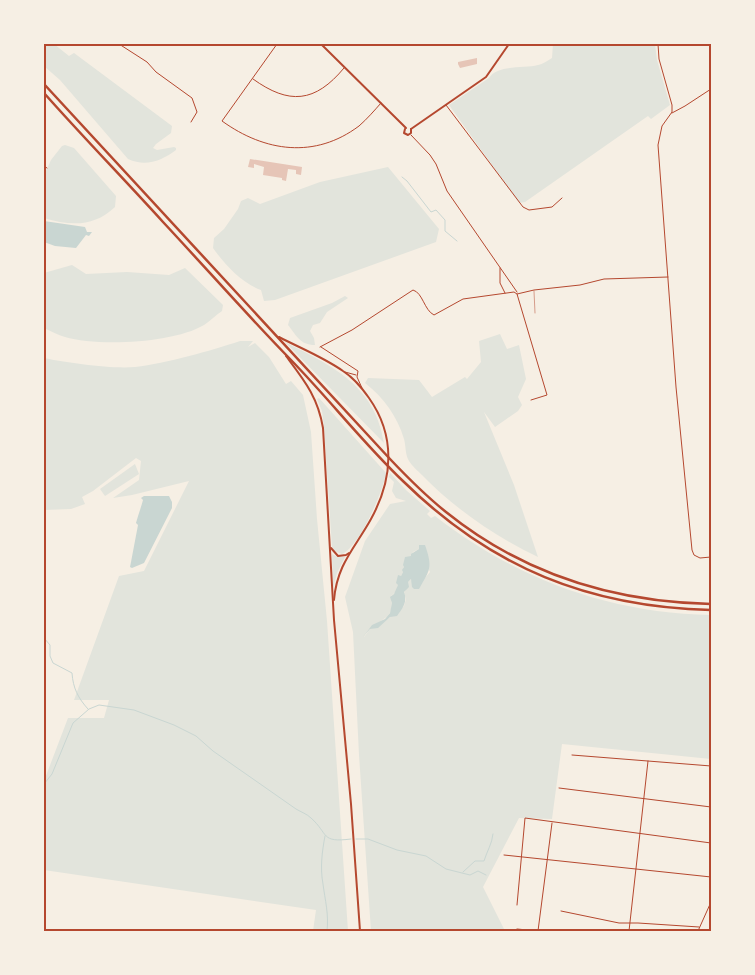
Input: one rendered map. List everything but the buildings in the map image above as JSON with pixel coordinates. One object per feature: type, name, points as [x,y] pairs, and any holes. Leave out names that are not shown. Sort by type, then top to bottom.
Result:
[{"type":"highway","points":[[44,84],[420,489],[446,512],[500,549],[539,570],[607,592],[670,602],[711,604]]},
{"type":"highway","points":[[44,93],[391,470],[440,515],[471,539],[537,575],[592,594],[647,605],[711,610]]},
{"type":"main road","points":[[321,44],[406,128],[410,129],[486,77],[509,44]]},
{"type":"main road","points":[[406,128],[405,134],[410,134],[412,131],[410,129]]},
{"type":"main road","points":[[278,337],[342,370],[360,385],[377,409],[389,448],[388,474],[380,502],[343,565],[337,582],[334,620]]},
{"type":"main road","points":[[281,350],[313,394],[321,414],[334,620],[351,804],[360,931]]},
{"type":"main road","points":[[330,544],[332,551],[338,556],[346,555],[352,550]]},
{"type":"street","points":[[119,44],[147,62],[156,72],[192,98],[197,112],[191,122]]},
{"type":"street","points":[[277,44],[222,121],[245,136],[276,146],[306,147],[320,144],[340,137],[361,124],[381,103]]},
{"type":"street","points":[[658,44],[659,59],[672,106],[670,114],[662,126],[658,145],[676,387],[692,550],[694,555],[700,558],[711,557]]},
{"type":"street","points":[[252,78],[275,93],[304,96],[317,92],[328,85],[344,67]]},
{"type":"street","points":[[670,114],[711,88]]},
{"type":"street","points":[[445,105],[519,202],[530,211],[552,207],[562,198]]},
{"type":"street","points":[[410,134],[430,155],[436,164],[447,191],[500,266],[517,294],[548,395],[531,400]]},
{"type":"street","points":[[500,266],[500,283],[506,294]]},
{"type":"street","points":[[366,394],[358,380],[356,374],[358,371],[320,347],[352,330],[413,290],[417,292],[429,312],[434,315],[463,299],[575,286],[604,279],[669,277]]},
{"type":"street","points":[[342,370],[356,374]]},
{"type":"street","points":[[572,755],[711,766]]},
{"type":"street","points":[[629,931],[648,761]]},
{"type":"street","points":[[558,788],[711,807]]},
{"type":"street","points":[[517,905],[525,818],[711,843]]},
{"type":"street","points":[[517,929],[537,931],[552,822]]},
{"type":"street","points":[[504,855],[711,877]]},
{"type":"street","points":[[698,931],[711,903]]},
{"type":"street","points":[[561,911],[610,922],[699,927]]},
{"type":"lane","points":[[534,290],[535,313]]},
{"type":"shaded area","points":[[44,44],[54,44],[69,56],[74,53],[172,126],[171,133],[153,148],[157,150],[174,147],[176,150],[153,162],[141,163],[128,159],[60,80],[44,66]]},
{"type":"shaded area","points":[[553,44],[655,44],[657,60],[670,105],[651,119],[648,116],[525,202],[519,203],[449,105],[498,71],[540,65],[547,61],[552,58]]},
{"type":"shaded area","points":[[62,146],[74,148],[116,196],[115,207],[107,214],[82,223],[44,218],[44,175],[51,160]]},
{"type":"shaded area","points":[[388,167],[439,229],[436,242],[275,300],[264,301],[261,290],[247,283],[234,273],[213,248],[214,238],[224,229],[238,209],[241,201],[248,198],[260,204],[320,182]]},
{"type":"shaded area","points":[[44,221],[85,227],[87,232],[92,232],[89,236],[86,235],[76,248],[55,246],[44,242]]},
{"type":"shaded area","points":[[72,265],[86,274],[127,272],[169,275],[185,268],[223,305],[222,311],[204,325],[191,331],[156,339],[136,342],[96,342],[65,337],[44,328],[44,273]]},
{"type":"shaded area","points":[[345,296],[348,298],[327,312],[320,323],[313,325],[310,331],[315,345],[302,341],[288,325],[290,318],[332,303]]},
{"type":"shaded area","points":[[500,334],[507,349],[519,345],[526,379],[518,397],[522,405],[518,411],[495,427],[484,412],[514,485],[538,557],[507,541],[462,511],[410,463],[404,439],[394,415],[384,401],[365,383],[368,378],[419,380],[432,397],[465,377],[467,379],[481,362],[479,341]]},
{"type":"shaded area","points":[[240,341],[253,341],[248,347],[255,343],[269,357],[286,384],[291,381],[303,395],[311,432],[327,621],[348,931],[313,931],[316,910],[44,870],[44,781],[68,718],[104,718],[109,700],[74,700],[119,576],[144,571],[189,481],[113,498],[139,480],[141,461],[136,458],[93,491],[82,497],[85,504],[71,509],[44,510],[44,358],[90,365],[135,367],[161,363]]},
{"type":"shaded area","points":[[285,342],[335,369],[361,392],[371,406],[379,423],[384,443]]},
{"type":"shaded area","points":[[319,398],[386,473],[380,493],[363,530],[349,549],[342,554],[334,551],[332,547],[324,427],[322,411],[317,399]]},
{"type":"shaded area","points":[[135,464],[139,474],[105,496],[100,489]]},
{"type":"shaded area","points":[[390,473],[430,511],[427,514],[431,518],[435,516],[498,558],[531,574],[565,588],[636,608],[673,613],[711,615],[711,759],[562,744],[552,819],[519,818],[483,887],[505,931],[371,931],[353,632],[345,597],[365,541],[390,504],[406,501],[396,498],[392,491],[394,482],[389,477]],"holes":[[[419,549],[430,572],[424,579],[413,583],[411,579],[404,593],[406,599],[404,606],[385,621],[370,629],[383,620],[391,611],[391,596],[398,587],[399,576],[403,572],[405,559],[411,557],[413,552]]]},
{"type":"shaded area","points":[[144,496],[169,496],[172,508],[144,563],[132,568],[130,567],[138,525],[136,523],[143,500],[141,498]]},
{"type":"shaded area","points":[[419,545],[425,545],[430,564],[428,573],[419,589],[412,587],[411,579],[408,582],[409,587],[404,592],[404,605],[397,616],[390,617],[378,628],[370,629],[363,637],[372,625],[385,619],[390,613],[392,603],[390,597],[394,594],[398,585],[396,583],[398,575],[401,576],[403,572],[405,557],[411,556],[411,554],[419,549]]},
{"type":"shaded area","points":[[332,554],[337,557],[345,557],[337,573],[333,588]]},
{"type":"waterway","points":[[402,177],[431,212],[436,210],[445,220],[445,231],[457,241]]},
{"type":"waterway","points":[[44,638],[50,645],[50,656],[53,663],[72,673],[77,692],[81,701],[88,709]]},
{"type":"waterway","points":[[44,784],[52,774],[73,723],[89,709],[99,705],[134,710],[174,725],[196,736],[213,751],[309,817],[329,838],[334,840],[351,839]]},
{"type":"waterway","points":[[463,872],[475,861],[484,861],[493,834]]},
{"type":"waterway","points":[[325,836],[322,872],[327,913],[327,931]]},
{"type":"waterway","points":[[356,839],[368,839],[397,850],[426,856],[446,869],[470,875],[478,871],[486,875]]}]
